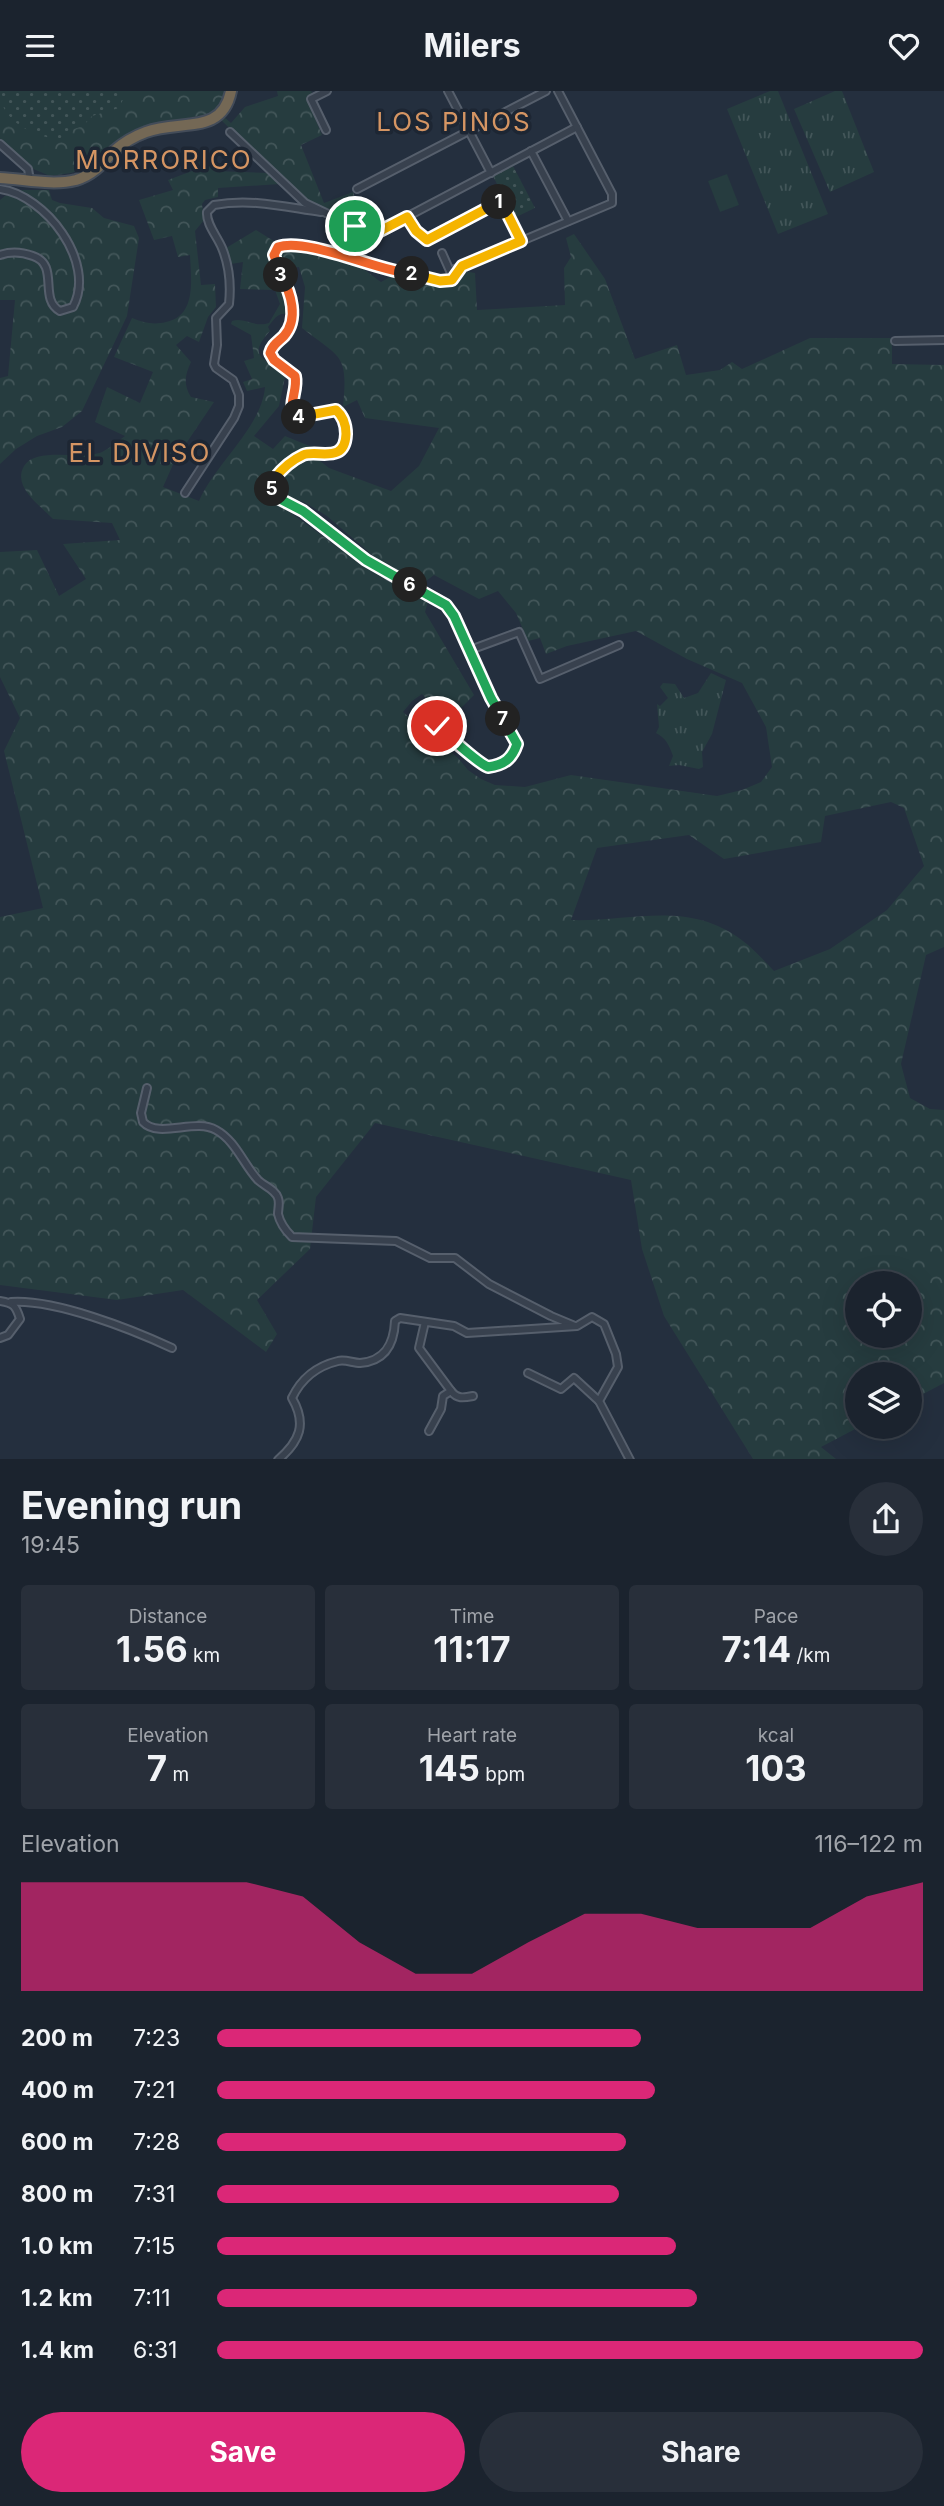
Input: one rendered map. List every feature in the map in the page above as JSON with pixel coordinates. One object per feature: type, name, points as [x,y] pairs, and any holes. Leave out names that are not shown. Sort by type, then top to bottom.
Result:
[{"type":"highway","points":[[0,179],[61,183],[87,176],[122,145],[145,132],[216,118],[225,110],[231,91]]},
{"type":"street","points":[[326,130],[311,99],[327,91]]},
{"type":"street","points":[[448,91],[491,173]]},
{"type":"street","points":[[357,189],[546,91]]},
{"type":"street","points":[[442,253],[450,271],[612,203],[612,194],[558,91]]},
{"type":"street","points":[[230,132],[305,203],[351,225],[378,232],[577,127]]},
{"type":"street","points":[[0,144],[25,165],[30,180]]},
{"type":"street","points":[[531,151],[568,221]]},
{"type":"street","points":[[0,255],[23,252],[39,258],[49,274],[50,297],[55,308],[60,311],[73,307],[78,284],[72,247],[29,200],[18,193],[2,192]]},
{"type":"street","points":[[407,217],[416,231],[427,240],[501,201],[521,241]]},
{"type":"street","points":[[185,493],[234,418],[239,400],[233,380],[214,364],[217,345],[216,318],[227,308],[229,285],[224,251],[207,220],[207,212],[214,205],[244,202],[275,203],[321,212]]},
{"type":"street","points":[[437,726],[484,766],[503,764],[514,752],[517,744],[491,698],[454,616],[446,605],[389,576],[303,511],[278,498],[272,488],[278,474],[304,455],[314,453],[326,456],[338,450],[344,443],[346,431],[344,421],[336,410],[329,409],[302,418],[296,417],[292,412],[295,376],[274,360],[270,353],[271,348],[288,331],[293,318],[286,284],[275,261],[275,251],[282,245],[308,247],[368,262],[393,272],[444,281],[456,277],[462,266]]},
{"type":"street","points":[[895,341],[944,340]]},
{"type":"street","points":[[470,650],[519,632],[540,679],[619,645]]},
{"type":"street","points":[[147,1088],[141,1113],[143,1122],[156,1129],[187,1127],[217,1130],[242,1155],[257,1179],[274,1191],[278,1198],[278,1215],[285,1230],[292,1237],[396,1241],[430,1258],[455,1258],[489,1284],[577,1327]]},
{"type":"street","points":[[0,1301],[28,1301],[89,1316],[172,1347]]},
{"type":"street","points":[[0,1338],[8,1335],[20,1319],[16,1307],[11,1303]]},
{"type":"street","points":[[278,1459],[290,1450],[299,1433],[300,1415],[292,1398],[303,1379],[340,1360],[360,1363],[383,1355],[390,1347],[395,1321],[400,1318],[454,1326],[467,1333],[577,1327],[592,1317],[604,1324],[616,1354],[618,1367],[599,1401]]},
{"type":"street","points":[[425,1322],[419,1348],[455,1396],[473,1396]]},
{"type":"street","points":[[528,1373],[561,1389],[575,1378],[599,1401],[630,1459]]},
{"type":"street","points":[[429,1431],[441,1409],[443,1396],[451,1391]]},
{"type":"green space","points":[[0,91],[225,91],[222,103],[214,113],[158,124],[114,146],[90,167],[50,176],[31,168],[0,140]]},
{"type":"green space","points":[[0,91],[127,91],[119,108],[92,116],[83,126],[71,130],[61,140],[20,126],[6,111]]},
{"type":"green space","points":[[277,91],[311,91],[316,100],[309,104],[322,135],[301,145],[324,203],[353,192],[366,225],[343,219],[306,202],[221,120],[224,117],[231,123],[245,107],[278,96]]},
{"type":"green space","points":[[770,91],[778,91],[828,214],[778,234],[727,109]]},
{"type":"green space","points":[[835,91],[842,91],[874,172],[830,192],[794,109]]},
{"type":"green space","points":[[214,157],[215,171],[269,173],[280,184],[218,188],[218,197],[205,200],[202,204],[204,220],[195,231],[201,285],[215,284],[216,307],[208,317],[199,342],[187,336],[176,345],[191,362],[186,379],[191,397],[214,402],[175,460],[163,487],[199,501],[206,487],[247,431],[262,402],[265,387],[247,391],[243,382],[252,379],[244,361],[254,358],[251,335],[231,324],[237,320],[269,323],[280,304],[275,290],[240,289],[243,262],[231,264],[226,248],[256,230],[277,243],[271,248],[270,256],[284,289],[290,315],[283,314],[275,318],[259,348],[262,358],[285,377],[279,406],[254,436],[273,449],[285,436],[312,447],[287,460],[272,473],[268,480],[269,497],[368,569],[429,598],[425,612],[474,695],[448,721],[422,694],[403,712],[458,758],[468,770],[495,785],[525,787],[571,775],[717,796],[761,782],[772,767],[766,727],[742,683],[687,659],[636,631],[567,646],[546,654],[540,638],[528,641],[516,613],[498,591],[479,599],[434,575],[422,584],[385,566],[327,516],[304,502],[288,497],[281,488],[281,479],[291,469],[310,458],[391,491],[419,466],[439,428],[365,418],[357,400],[343,407],[343,367],[334,353],[302,328],[305,287],[299,267],[285,269],[279,263],[278,254],[282,250],[301,249],[337,257],[357,265],[381,282],[392,276],[451,285],[460,278],[463,271],[475,273],[477,310],[565,305],[564,268],[571,257],[566,238],[574,234],[605,279],[635,359],[677,345],[686,375],[720,370],[732,362],[742,369],[810,338],[892,338],[892,364],[944,365],[944,947],[926,955],[901,1064],[910,1098],[930,1109],[944,1110],[944,1383],[922,1395],[922,1362],[845,1362],[845,1434],[821,1447],[836,1459],[753,1459],[664,1316],[642,1249],[631,1180],[375,1123],[316,1197],[310,1249],[257,1300],[277,1334],[266,1352],[183,1290],[117,1300],[0,1285],[0,917],[43,908],[4,751],[20,718],[0,677],[0,552],[37,550],[59,596],[86,579],[63,544],[120,540],[112,523],[53,519],[24,488],[21,474],[30,460],[49,455],[102,452],[125,436],[95,422],[107,387],[140,403],[153,372],[114,357],[132,318],[153,323],[176,318],[187,304],[191,285],[190,255],[178,257],[172,236],[154,240],[139,200],[173,190],[168,180],[200,168],[196,158]],"holes":[[[891,802],[904,808],[924,866],[887,910],[830,949],[774,971],[743,941],[723,928],[702,920],[659,915],[571,920],[597,848],[689,835],[724,859],[821,842],[825,816]]]},
{"type":"green space","points":[[513,166],[535,208],[514,218],[493,176]]},
{"type":"green space","points":[[727,174],[739,205],[720,212],[708,181]]},
{"type":"green space","points":[[22,190],[49,190],[52,200],[92,208],[104,218],[134,226],[139,238],[127,316],[82,411],[62,427],[37,436],[16,449],[0,464],[0,378],[8,376],[15,300],[0,300],[0,200]]},
{"type":"green space","points":[[711,673],[726,680],[712,734],[702,752],[703,767],[699,769],[669,766],[672,752],[665,740],[656,733],[659,727],[657,704],[660,706],[668,698],[660,687],[663,683],[675,684],[684,698],[698,693]]},
{"type":"district","name":"LOS PINOS","points":[[454,121]]},
{"type":"district","name":"MORRORICO","points":[[164,159]]},
{"type":"district","name":"EL DIVISO","points":[[140,452]]},
{"type":"route","points":[[355,226],[378,232],[407,217],[416,231],[427,240],[501,201],[521,241],[462,266],[456,277],[448,281],[393,272],[368,262],[308,247],[282,245],[274,255],[286,284],[293,318],[288,331],[271,348],[270,353],[274,360],[291,370],[295,376],[292,412],[296,417],[302,418],[329,409],[336,410],[344,421],[346,431],[342,447],[332,454],[326,456],[309,453],[278,474],[272,483],[275,495],[303,511],[389,576],[446,605],[463,632],[491,698],[517,744],[510,758],[503,764],[488,767],[437,726]]}]
